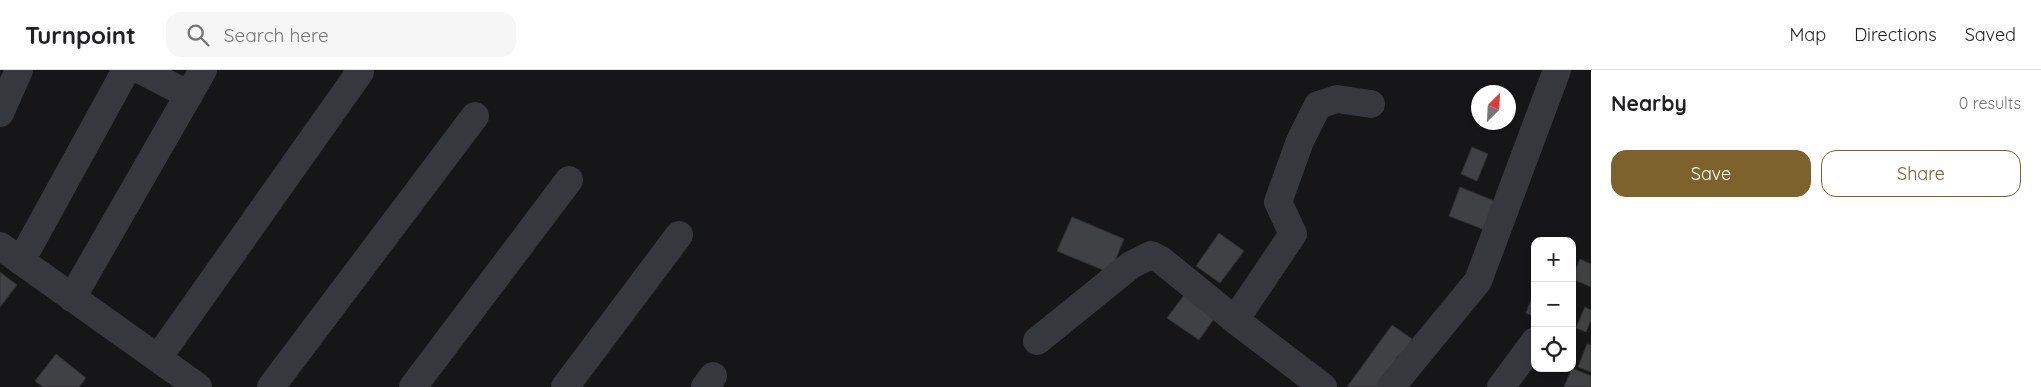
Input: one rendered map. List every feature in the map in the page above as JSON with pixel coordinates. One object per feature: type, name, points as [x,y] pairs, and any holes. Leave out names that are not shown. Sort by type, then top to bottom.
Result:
[{"type":"street","points":[[0,113],[19,70]]},
{"type":"street","points":[[126,70],[10,254],[198,387]]},
{"type":"street","points":[[141,70],[189,95]]},
{"type":"street","points":[[72,298],[203,70]]},
{"type":"street","points":[[1391,387],[1478,280],[1557,70]]},
{"type":"street","points":[[158,358],[360,72]]},
{"type":"street","points":[[1235,320],[1292,234],[1278,202],[1300,141],[1318,105],[1337,99],[1371,104]]},
{"type":"street","points":[[272,387],[475,116]]},
{"type":"street","points":[[413,387],[569,180]]},
{"type":"street","points":[[565,387],[679,235]]},
{"type":"street","points":[[1037,341],[1131,265],[1151,255],[1161,260],[1235,320],[1323,387]]},
{"type":"street","points":[[1501,387],[1531,346]]},
{"type":"building","points":[[1472,147],[1488,154],[1477,181],[1461,174]]},
{"type":"building","points":[[1460,187],[1497,202],[1485,230],[1449,216]]},
{"type":"building","points":[[1072,217],[1124,239],[1110,273],[1057,251]]},
{"type":"building","points":[[1219,233],[1244,251],[1220,283],[1196,266]]},
{"type":"building","points":[[1580,259],[1591,264],[1591,287],[1576,281],[1576,269]]},
{"type":"building","points":[[0,272],[17,285],[0,307]]},
{"type":"building","points":[[1187,291],[1218,313],[1199,340],[1167,318]]},
{"type":"building","points":[[1531,299],[1531,315],[1526,313]]},
{"type":"building","points":[[1585,307],[1591,310],[1591,320],[1586,332],[1576,328]]},
{"type":"building","points":[[1392,325],[1415,341],[1397,357],[1379,387],[1347,387]]},
{"type":"building","points":[[1587,344],[1591,345],[1591,372],[1578,367]]},
{"type":"building","points":[[56,354],[86,378],[79,387],[43,387],[35,381]]},
{"type":"building","points":[[1576,370],[1591,376],[1591,387],[1564,387],[1570,372],[1576,372]]}]
